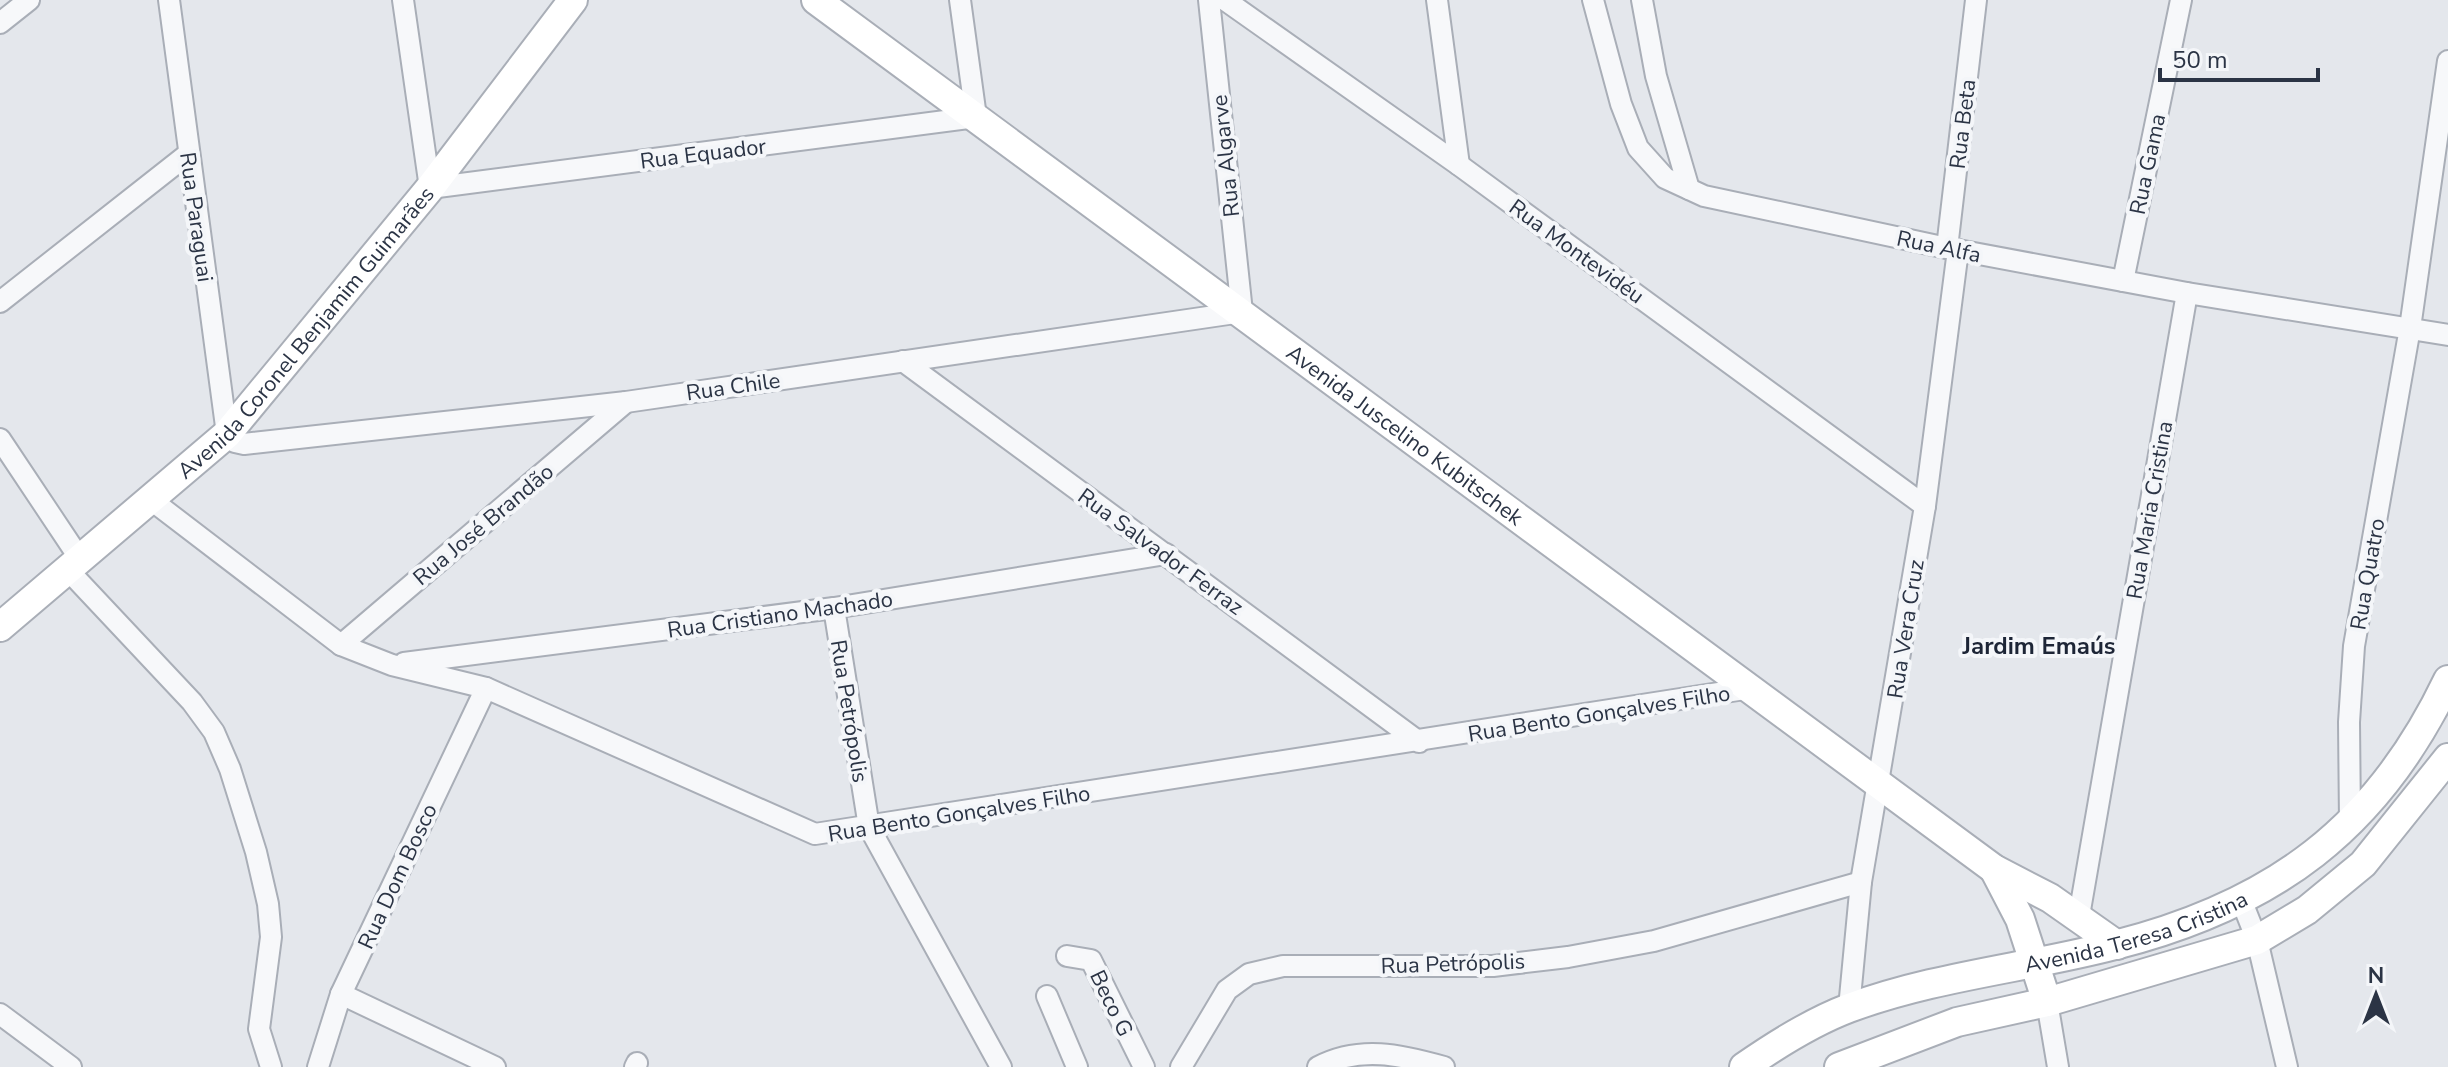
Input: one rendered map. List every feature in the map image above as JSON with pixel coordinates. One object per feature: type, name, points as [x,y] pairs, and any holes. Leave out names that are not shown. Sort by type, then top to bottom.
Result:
[{"type":"street","points":[[0,23],[29,0]]},
{"type":"street","name":"Rua Paraguai","points":[[169,0],[227,434]]},
{"type":"street","points":[[403,0],[430,188]]},
{"type":"street","name":"Avenida Coronel Benjamim Guimarães","points":[[0,627],[227,434],[430,188],[573,0]]},
{"type":"street","name":"Avenida Juscelino Kubitschek","points":[[816,0],[1994,869],[2079,916],[2117,945]]},
{"type":"street","points":[[960,0],[976,117]]},
{"type":"street","name":"Rua Algarve","points":[[1209,0],[1242,312]]},
{"type":"street","name":"Rua Montevidéu","points":[[1225,0],[1459,165],[1925,506]]},
{"type":"street","points":[[1437,0],[1459,165]]},
{"type":"street","name":"Rua Alfa","points":[[1593,0],[1621,104],[1638,148],[1665,178],[1704,196],[1952,249],[2187,293],[2448,335]]},
{"type":"street","points":[[1642,0],[1656,76],[1689,189]]},
{"type":"street","name":"Rua Beta","points":[[1952,249],[1976,0]]},
{"type":"street","name":"Rua Gama","points":[[2123,281],[2181,0]]},
{"type":"street","points":[[2410,328],[2441,155],[2448,61]]},
{"type":"street","name":"Rua Equador","points":[[430,188],[976,117]]},
{"type":"street","points":[[0,302],[188,154]]},
{"type":"street","name":"Rua Vera Cruz","points":[[1849,1008],[1861,882],[1925,506],[1952,249]]},
{"type":"street","name":"Rua Maria Cristina","points":[[2079,916],[2187,293]]},
{"type":"street","name":"Rua Chile","points":[[227,434],[235,442],[244,444],[626,402],[1242,312]]},
{"type":"street","name":"Rua Quatro","points":[[2350,822],[2349,722],[2354,646],[2410,328]]},
{"type":"street","name":"Rua Salvador Ferraz","points":[[903,361],[1419,742]]},
{"type":"street","name":"Rua José Brandão","points":[[341,645],[626,402]]},
{"type":"street","points":[[0,439],[74,564],[192,702],[214,732],[230,769],[256,852],[268,904],[271,937],[259,1029],[271,1067]]},
{"type":"street","name":"Rua Bento Gonçalves Filho","points":[[150,499],[341,645],[392,665],[486,688],[815,834],[1751,688]]},
{"type":"street","name":"Rua Cristiano Machado","points":[[392,665],[834,608],[1166,554]]},
{"type":"street","name":"Rua Petrópolis","points":[[834,608],[869,827],[1001,1067]]},
{"type":"street","name":"Avenida Teresa Cristina","points":[[1744,1067],[1805,1028],[1849,1008],[1959,977],[2117,945],[2242,902],[2303,864],[2374,798],[2423,732],[2448,680]]},
{"type":"street","name":"Rua Dom Bosco","points":[[318,1067],[341,994],[486,688]]},
{"type":"street","name":"Avenida Teresa Cristina","points":[[1839,1067],[1957,1022],[2047,1002],[2257,940],[2307,910],[2363,864],[2447,767]]},
{"type":"street","points":[[1994,869],[2020,919],[2035,962],[2047,1002],[2058,1067]]},
{"type":"street","name":"Rua Petrópolis","points":[[1181,1067],[1227,990],[1249,974],[1283,966],[1493,966],[1568,957],[1654,941],[1861,882]]},
{"type":"street","points":[[2242,902],[2257,940],[2287,1067]]},
{"type":"street","name":"Beco G","points":[[1067,956],[1091,960],[1144,1067]]},
{"type":"street","points":[[341,994],[495,1067]]},
{"type":"street","points":[[1047,996],[1077,1067]]},
{"type":"street","points":[[0,1014],[68,1066]]},
{"type":"street","points":[[1318,1067],[1359,1053],[1396,1053],[1444,1067]]},
{"type":"district","name":"Jardim Emaús","points":[[2039,646]]}]
